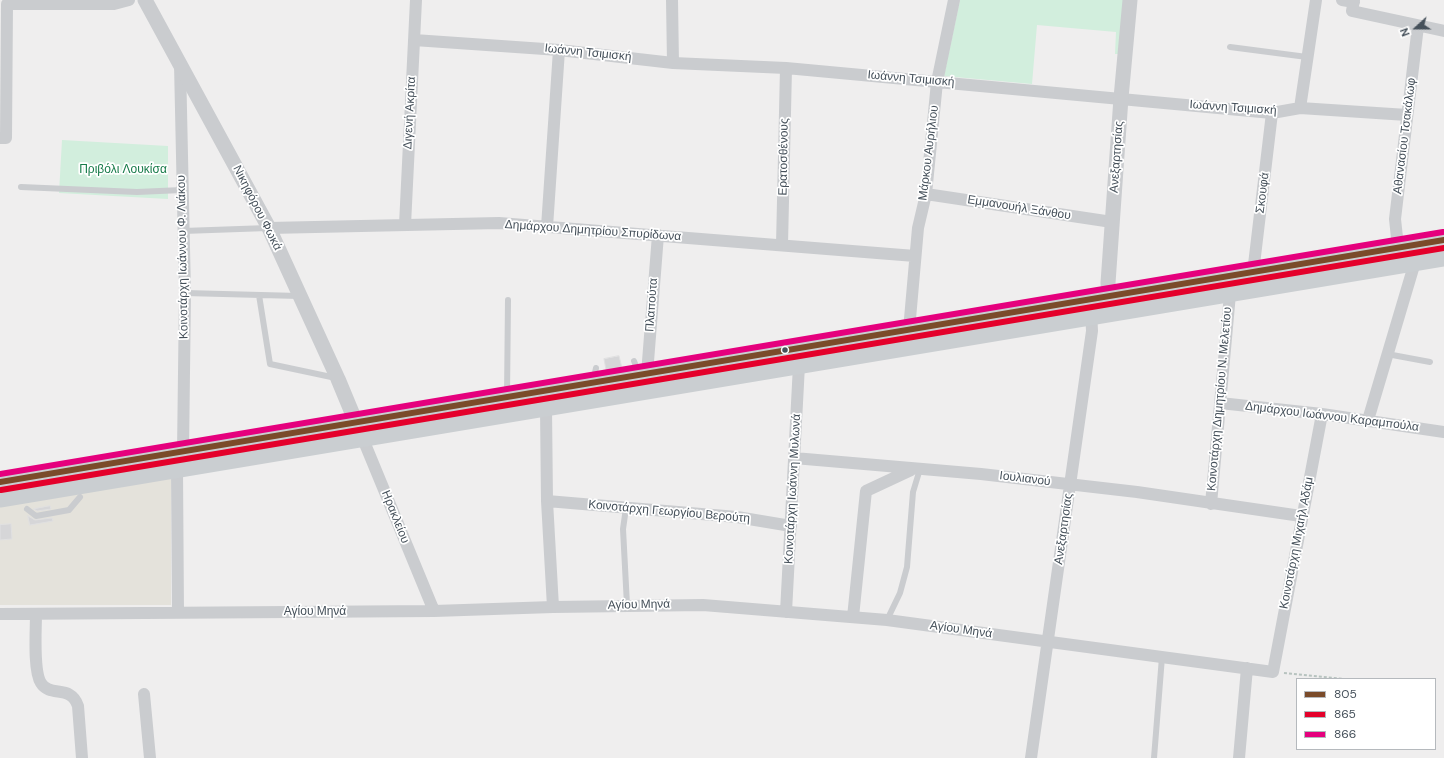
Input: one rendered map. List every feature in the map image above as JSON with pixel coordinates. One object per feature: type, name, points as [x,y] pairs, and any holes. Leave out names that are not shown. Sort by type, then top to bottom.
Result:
[{"type":"main road","points":[[1110,306],[1253,273],[1444,240]]},
{"type":"main road","points":[[0,482],[507,397],[594,375],[640,370],[909,330],[1110,306],[1230,294],[1444,258]]},
{"type":"main road","points":[[0,499],[799,365],[1090,309]]},
{"type":"street","points":[[3,138],[7,4],[114,4],[129,0]]},
{"type":"street","name":"Νικηφόρου Φωκά","points":[[145,0],[269,228],[338,379],[355,422]]},
{"type":"street","name":"Διγενή Ακρίτα","points":[[405,225],[416,0]]},
{"type":"street","points":[[672,0],[673,63]]},
{"type":"street","name":"Μάρκου Αυρήλιου","points":[[909,330],[918,228],[926,194],[937,82],[954,0]]},
{"type":"street","name":"Ανεξαρτησίας","points":[[1110,306],[1108,283],[1121,98],[1130,0]]},
{"type":"street","points":[[1300,108],[1316,0]]},
{"type":"street","points":[[1350,1],[1352,11],[1444,31]]},
{"type":"street","name":"Αθανασίου Τσακάλωφ","points":[[1398,247],[1395,219],[1418,26]]},
{"type":"street","name":"Ιωάννη Τσιμισκή","points":[[414,40],[559,50],[673,63],[786,68],[1272,113],[1300,108],[1407,116]]},
{"type":"street","points":[[547,227],[559,50]]},
{"type":"street","name":"Κοινοτάρχη Ιωάννου Φ. Λιάκου","points":[[180,63],[185,293],[183,452]]},
{"type":"street","name":"Ερατοσθένους","points":[[782,245],[786,68]]},
{"type":"street","name":"Σκουφά","points":[[1253,273],[1272,113]]},
{"type":"street","name":"Εμμανουήλ Ξάνθου","points":[[926,194],[1112,222]]},
{"type":"street","name":"Δημάρχου Δημητρίου Σπυρίδωνα","points":[[269,228],[499,223],[915,256]]},
{"type":"street","name":"Πλαπούτα","points":[[640,370],[658,235]]},
{"type":"street","points":[[1368,420],[1415,262]]},
{"type":"street","name":"Κοινοτάρχη Δημητρίου Ν. Μελετίου","points":[[1211,504],[1230,294]]},
{"type":"street","name":"Ανεξαρτησίας","points":[[1031,758],[1092,331],[1090,309]]},
{"type":"street","name":"Κοινοτάρχη Ιωάννη Μυλωνά","points":[[786,612],[799,365]]},
{"type":"street","name":"Δημάρχου Ιωάννου Καραμπούλα","points":[[1220,403],[1322,414],[1444,432]]},
{"type":"street","points":[[546,408],[547,501],[553,606]]},
{"type":"street","name":"Κοινοτάρχη Μιχαήλ Αδάμ","points":[[1273,672],[1301,516],[1322,414]]},
{"type":"street","name":"Ηρακλείου","points":[[355,422],[434,611]]},
{"type":"street","name":"Ιουλιανού","points":[[794,458],[981,474],[1070,484],[1137,492],[1301,516]]},
{"type":"street","points":[[853,617],[866,491],[916,469]]},
{"type":"street","points":[[177,470],[178,613]]},
{"type":"street","name":"Κοινοτάρχη Γεωργίου Βερούτη","points":[[547,501],[738,517],[791,526]]},
{"type":"street","name":"Αγίου Μηνά","points":[[0,614],[434,611],[553,606],[703,605],[887,620],[1273,672]]},
{"type":"street","points":[[36,614],[37,673],[41,684],[51,690],[69,693],[76,699],[78,706],[82,758]]},
{"type":"street","points":[[1239,758],[1247,668]]},
{"type":"street","points":[[144,694],[150,758]]},
{"type":"lane","points":[[1230,47],[1307,57]]},
{"type":"lane","points":[[21,187],[137,192],[182,190]]},
{"type":"lane","points":[[183,231],[269,228]]},
{"type":"lane","points":[[185,293],[300,296]]},
{"type":"lane","points":[[259,295],[270,364],[338,379]]},
{"type":"lane","points":[[507,397],[508,300]]},
{"type":"lane","points":[[1387,354],[1430,362]]},
{"type":"lane","points":[[887,620],[900,593],[907,567],[916,469]]},
{"type":"lane","points":[[27,509],[36,516],[69,510],[80,497]]},
{"type":"lane","points":[[626,508],[623,529],[627,605]]},
{"type":"lane","points":[[1154,758],[1162,657]]},
{"type":"path","points":[[1273,672],[1334,678]]},
{"type":"shaded area","points":[[171,475],[171,605],[0,605],[0,503]]},
{"type":"green space","points":[[960,0],[1124,0],[1119,54],[1115,54],[1116,32],[1037,25],[1032,84],[944,76]]},
{"type":"green space","name":"Πριβόλι Λουκίσα","points":[[62,140],[168,146],[168,199],[59,193]]},
{"type":"building","points":[[619,356],[622,368],[606,370],[604,359]]},
{"type":"building","points":[[50,506],[51,509],[37,511],[34,509]]},
{"type":"building","points":[[28,516],[35,520],[52,518],[53,521],[30,525]]},
{"type":"building","points":[[11,524],[12,539],[0,540],[0,525]]},
{"type":"transit line","name":"866","points":[[0,474],[1443,232]]},
{"type":"transit line","name":"805","points":[[0,482],[1444,240]]},
{"type":"transit line","name":"865","points":[[1,490],[1444,248]]}]
